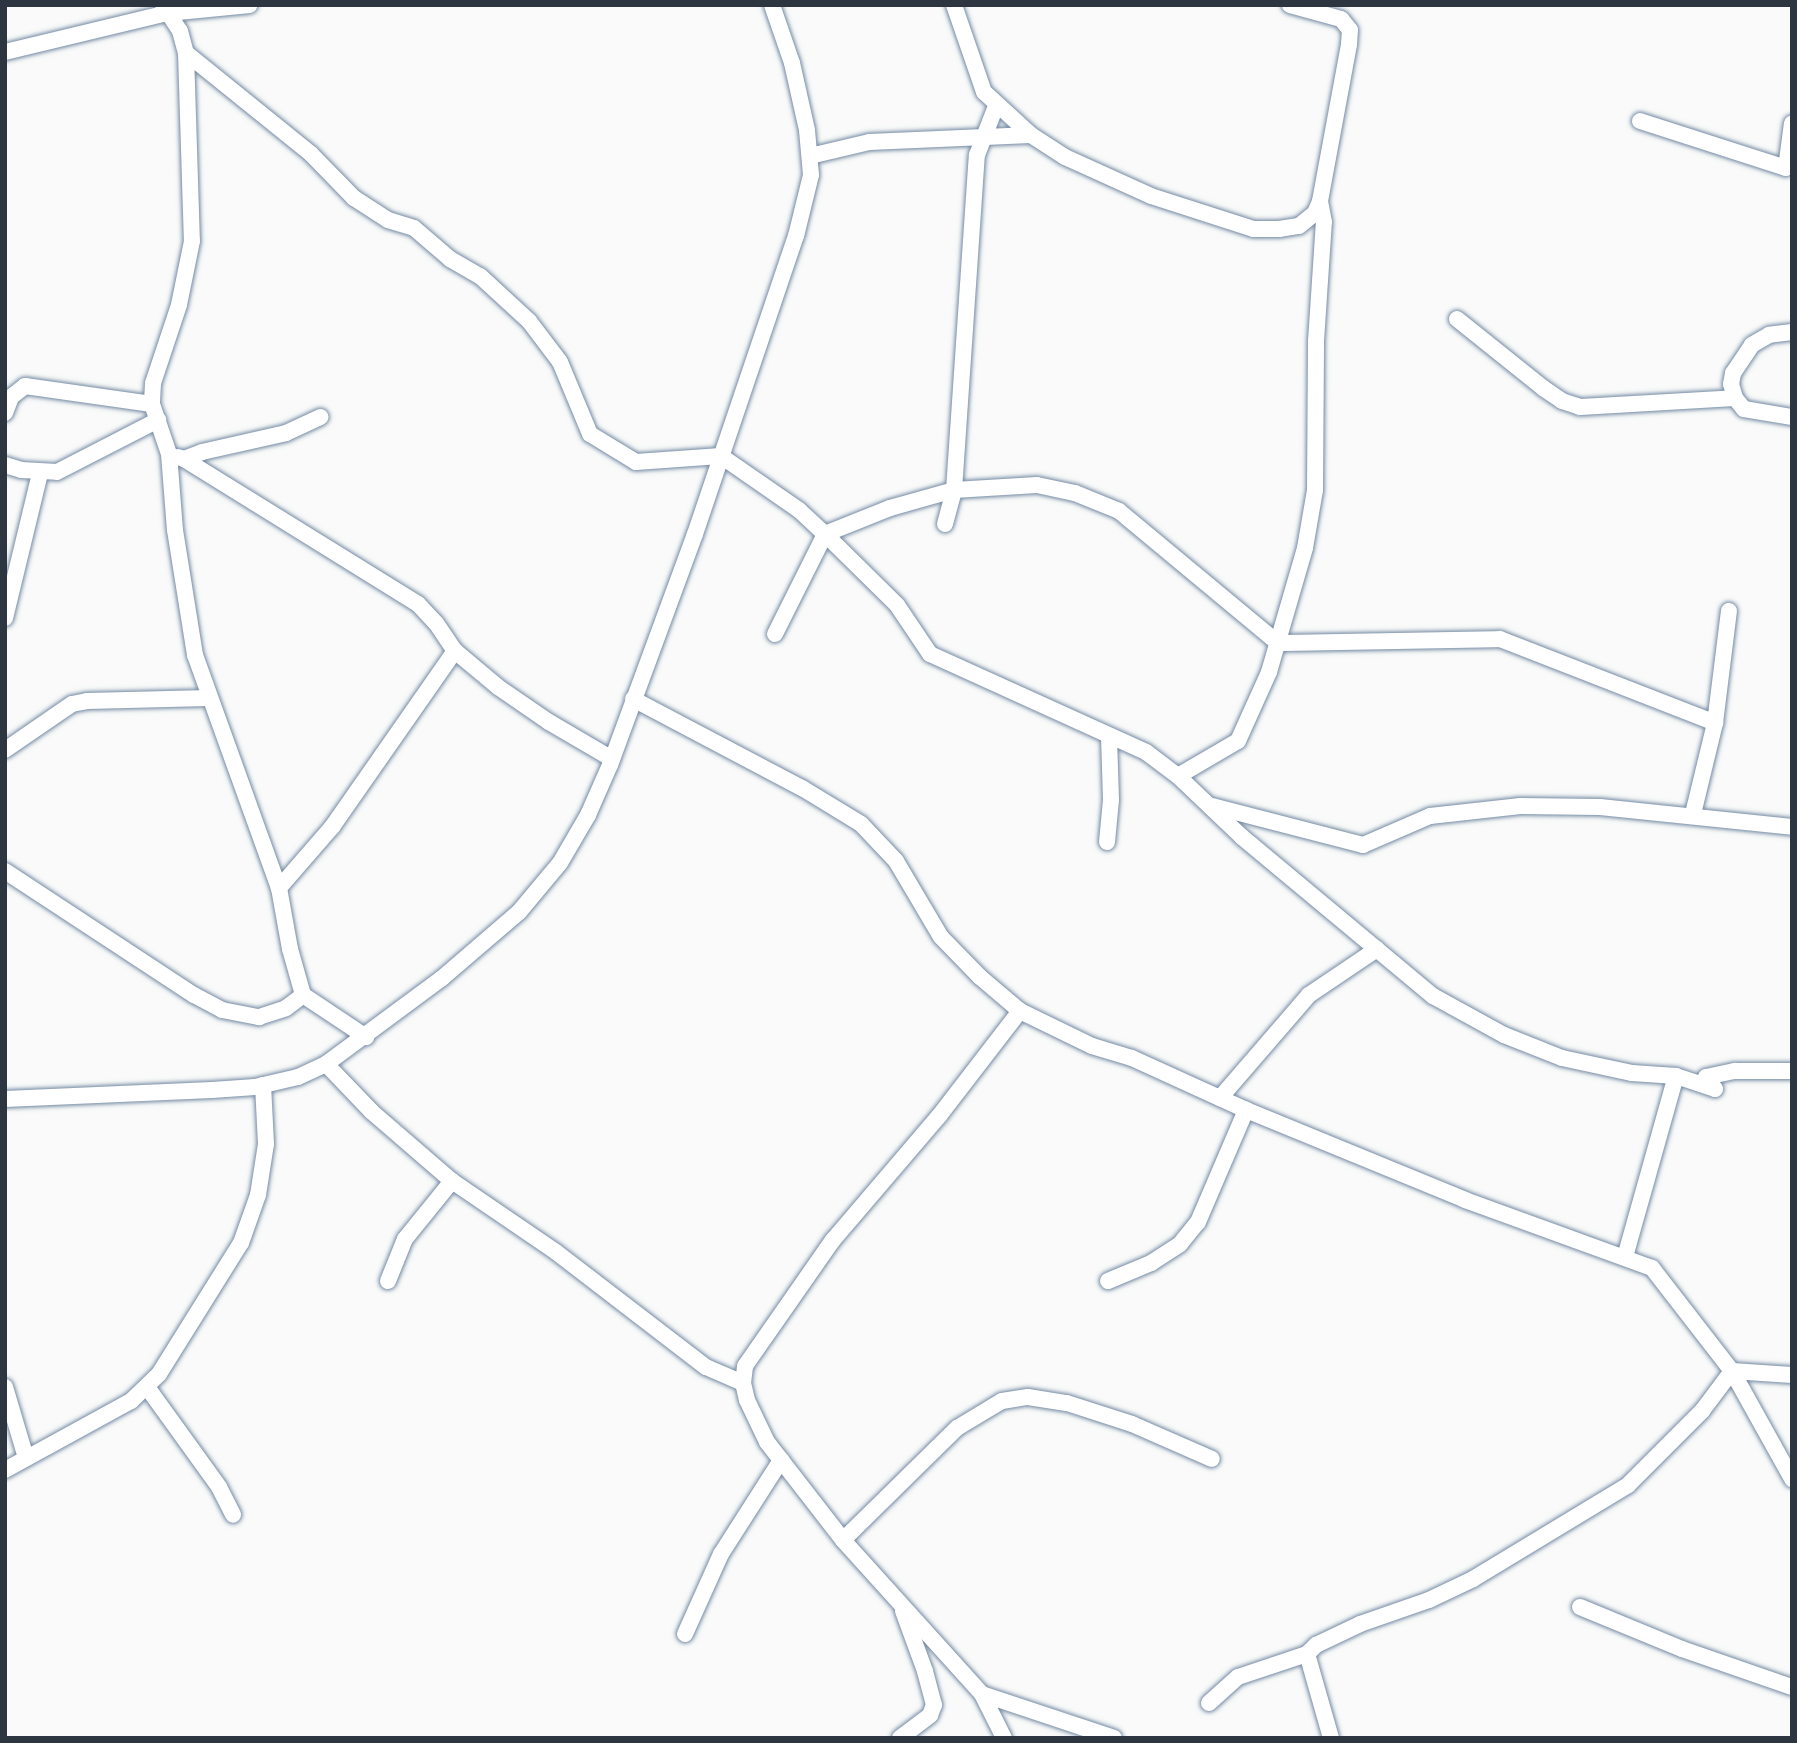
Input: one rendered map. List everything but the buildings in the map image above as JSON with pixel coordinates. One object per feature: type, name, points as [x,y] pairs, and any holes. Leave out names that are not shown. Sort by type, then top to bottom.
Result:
[{"type":"street","points":[[5,52],[165,9],[250,5]]},
{"type":"street","points":[[5,1098],[212,1090],[263,1085],[298,1077],[327,1065],[441,979],[519,912],[559,863],[588,815],[612,758],[721,456],[796,236],[811,175],[810,156],[792,63],[772,5]]},
{"type":"street","points":[[954,5],[984,92],[996,106],[1031,135],[1105,178],[1211,217],[1254,229],[1299,226],[1315,214],[1320,201],[1350,30],[1341,19],[1290,5]]},
{"type":"street","points":[[165,9],[180,31],[186,53],[190,111],[192,241],[179,304],[153,383],[155,412],[177,457],[183,589],[195,655],[279,888],[303,995],[366,1037]]},
{"type":"street","points":[[186,53],[246,99],[355,198],[388,220],[414,228],[450,259],[480,276],[529,321],[560,362],[590,434],[636,462],[721,456],[799,510],[825,534],[897,605],[930,654],[1146,752],[1178,776],[1206,805],[1433,996],[1504,1035],[1562,1058],[1632,1073],[1676,1076],[1715,1089],[1706,1077],[1735,1071],[1792,1072]]},
{"type":"street","points":[[945,524],[954,490],[977,155],[996,106]]},
{"type":"street","points":[[1640,121],[1789,169],[1792,122]]},
{"type":"street","points":[[810,156],[869,142],[1031,135]]},
{"type":"street","points":[[1178,776],[1238,741],[1269,672],[1305,548],[1315,490],[1316,341],[1324,222],[1320,201]]},
{"type":"street","points":[[1457,319],[1542,388],[1562,401],[1580,407],[1735,398]]},
{"type":"street","points":[[1792,332],[1769,335],[1752,345],[1733,373],[1731,384],[1735,398],[1744,409],[1792,417]]},
{"type":"street","points":[[5,413],[11,397],[25,386],[155,412]]},
{"type":"street","points":[[5,465],[40,473],[57,472],[155,412]]},
{"type":"street","points":[[177,457],[286,433],[321,417]]},
{"type":"street","points":[[177,457],[418,604],[436,623],[455,652],[514,699],[612,758]]},
{"type":"street","points":[[5,618],[40,473]]},
{"type":"street","points":[[775,634],[825,534],[890,508],[954,490],[1037,485],[1075,493],[1119,511],[1278,643],[1500,639],[1715,723]]},
{"type":"street","points":[[1693,814],[1715,723],[1729,611]]},
{"type":"street","points":[[279,888],[332,827],[455,652]]},
{"type":"street","points":[[5,750],[72,704],[87,701],[209,698]]},
{"type":"street","points":[[633,699],[802,788],[861,824],[896,861],[941,937],[980,977],[1020,1011],[1092,1046],[1132,1058],[1246,1110],[1465,1200],[1652,1268],[1732,1371],[1786,1458],[1792,1479]]},
{"type":"street","points":[[1107,842],[1111,800],[1109,737]]},
{"type":"street","points":[[1206,805],[1279,826],[1363,845],[1430,816],[1520,806],[1600,807],[1693,814],[1792,827]]},
{"type":"street","points":[[5,871],[194,995],[222,1010],[259,1017],[286,1008],[303,995]]},
{"type":"street","points":[[1220,1098],[1308,995],[1377,949]]},
{"type":"street","points":[[1004,1738],[982,1694],[843,1540],[781,1460],[762,1432],[743,1382],[745,1366],[832,1240],[939,1116],[1020,1011]]},
{"type":"street","points":[[327,1065],[372,1112],[452,1181],[577,1267],[706,1367],[743,1382]]},
{"type":"street","points":[[1625,1257],[1676,1076]]},
{"type":"street","points":[[5,1470],[131,1401],[159,1374],[241,1243],[258,1195],[264,1157],[263,1085]]},
{"type":"street","points":[[1108,1281],[1152,1263],[1180,1244],[1198,1222],[1246,1110]]},
{"type":"street","points":[[388,1281],[405,1239],[452,1181]]},
{"type":"street","points":[[1732,1371],[1792,1375]]},
{"type":"street","points":[[1209,1703],[1238,1677],[1307,1654],[1316,1645],[1360,1624],[1429,1600],[1473,1579],[1628,1485],[1702,1411],[1732,1371]]},
{"type":"street","points":[[5,1387],[26,1458]]},
{"type":"street","points":[[147,1387],[219,1487],[233,1516]]},
{"type":"street","points":[[843,1540],[957,1427],[1002,1401],[1028,1397],[1067,1404],[1132,1423],[1212,1460]]},
{"type":"street","points":[[685,1634],[721,1554],[781,1460]]},
{"type":"street","points":[[900,1738],[930,1715],[934,1705],[925,1671],[901,1605]]},
{"type":"street","points":[[1580,1607],[1682,1649],[1792,1687]]},
{"type":"street","points":[[1307,1654],[1331,1738]]},
{"type":"street","points":[[982,1694],[1114,1738]]}]
